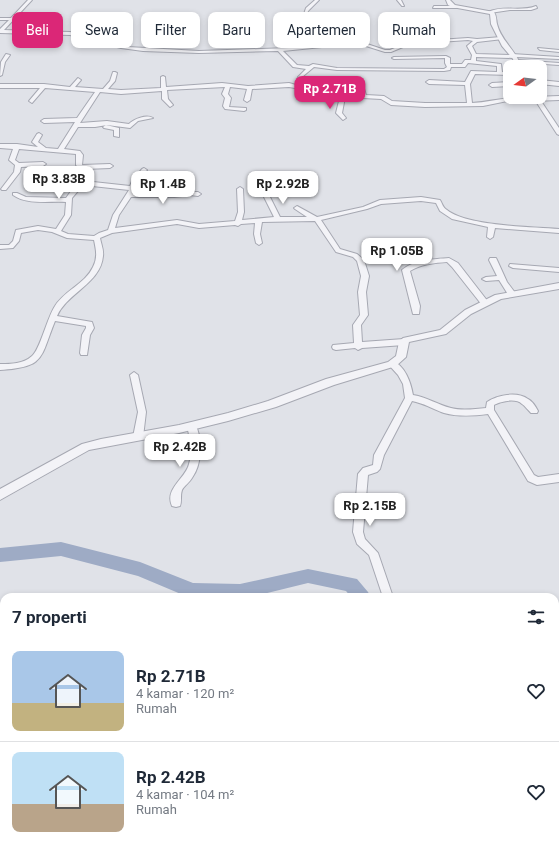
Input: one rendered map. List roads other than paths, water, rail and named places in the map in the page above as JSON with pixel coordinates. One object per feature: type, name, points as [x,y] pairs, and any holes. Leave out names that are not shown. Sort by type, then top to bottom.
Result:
[{"type":"street","points":[[19,12],[30,0]]},
{"type":"street","points":[[305,12],[305,10],[317,0]]},
{"type":"street","points":[[399,0],[403,5]]},
{"type":"street","points":[[448,0],[450,4],[456,7]]},
{"type":"street","points":[[434,7],[456,7],[490,12],[512,9],[533,9],[536,7]]},
{"type":"street","points":[[490,12],[493,16],[493,24],[505,46],[515,60]]},
{"type":"street","points":[[0,19],[12,19]]},
{"type":"street","points":[[1,32],[12,19]]},
{"type":"street","points":[[1,32],[70,34],[135,49],[187,50],[199,52],[280,50],[352,43],[367,45],[385,51],[392,51],[408,43],[468,39],[478,41],[501,38]]},
{"type":"street","points":[[474,55],[469,46],[478,41]]},
{"type":"street","points":[[540,49],[559,51]]},
{"type":"street","points":[[280,50],[283,56],[294,66],[312,66],[337,69],[448,69],[446,56],[394,58]]},
{"type":"street","points":[[0,75],[3,62],[8,55]]},
{"type":"street","points":[[474,55],[515,60],[559,58]]},
{"type":"street","points":[[448,62],[463,66],[470,62],[474,55]]},
{"type":"street","points":[[298,86],[300,77],[317,61],[340,65],[344,63]]},
{"type":"street","points":[[470,62],[498,65],[500,73]]},
{"type":"street","points":[[547,63],[559,64]]},
{"type":"street","points":[[470,105],[467,84],[474,71],[503,73]]},
{"type":"street","points":[[60,151],[77,123],[101,91],[112,81],[115,73]]},
{"type":"street","points":[[163,77],[165,99],[170,105]]},
{"type":"street","points":[[71,89],[78,80]]},
{"type":"street","points":[[359,80],[363,89],[364,97]]},
{"type":"street","points":[[429,82],[467,84]]},
{"type":"street","points":[[547,83],[559,84]]},
{"type":"street","points":[[492,85],[503,84]]},
{"type":"street","points":[[0,86],[44,86],[121,92],[228,86],[250,88],[271,85],[298,86],[311,90],[312,94],[315,95],[384,98],[391,103],[406,105],[470,105],[503,101]]},
{"type":"street","points":[[32,101],[44,86]]},
{"type":"street","points":[[228,86],[225,94],[228,98],[227,108],[244,109]]},
{"type":"street","points":[[247,100],[250,88]]},
{"type":"street","points":[[343,96],[338,111],[343,118]]},
{"type":"street","points":[[547,98],[559,98]]},
{"type":"street","points":[[541,104],[559,133]]},
{"type":"street","points":[[92,126],[107,123],[130,126],[137,119],[150,118]]},
{"type":"street","points":[[44,121],[77,123],[116,129],[117,136]]},
{"type":"street","points":[[39,134],[35,142],[45,150]]},
{"type":"street","points":[[0,146],[17,146],[45,150],[78,152],[80,155],[78,162],[84,170],[82,180],[68,200],[68,215],[57,232]]},
{"type":"street","points":[[17,146],[12,160],[18,165],[43,164]]},
{"type":"street","points":[[4,189],[17,172],[18,165]]},
{"type":"street","points":[[82,168],[110,166]]},
{"type":"street","points":[[111,231],[116,215],[131,192],[134,182],[144,170]]},
{"type":"street","points":[[39,177],[82,180],[131,192],[174,195],[198,194]]},
{"type":"street","points":[[176,182],[183,184],[181,188],[182,194]]},
{"type":"street","points":[[238,224],[241,212],[240,189]]},
{"type":"street","points":[[15,194],[26,199],[68,200]]},
{"type":"street","points":[[267,197],[270,205],[275,209],[276,219]]},
{"type":"street","points":[[0,247],[11,247],[16,241],[18,231],[38,228],[67,236],[96,238],[101,234],[111,231],[177,222],[199,226],[238,224],[276,219],[315,219],[365,208],[380,202],[421,199],[438,201],[442,210],[450,217],[492,226],[559,231]]},
{"type":"street","points":[[297,208],[315,219],[338,250],[355,256],[362,266],[365,276],[362,292],[364,315],[357,325],[359,338],[356,341],[358,347]]},
{"type":"street","points":[[259,221],[257,234],[259,244]]},
{"type":"street","points":[[490,237],[492,226]]},
{"type":"street","points":[[0,367],[27,364],[34,360],[39,354],[53,318],[63,300],[93,274],[99,261],[100,254],[96,238]]},
{"type":"street","points":[[416,312],[416,306],[406,270],[413,266],[445,259],[452,262],[485,303]]},
{"type":"street","points":[[493,260],[512,294]]},
{"type":"street","points":[[513,266],[559,270]]},
{"type":"street","points":[[486,279],[502,278]]},
{"type":"street","points":[[336,347],[358,347],[404,342],[410,338],[443,332],[468,312],[498,297],[559,286]]},
{"type":"street","points":[[53,318],[89,324],[90,328],[86,335],[84,353]]},
{"type":"street","points":[[0,495],[86,447],[192,426],[228,417],[272,404],[330,382],[392,364],[401,357],[404,342]]},
{"type":"street","points":[[387,593],[373,553],[362,541],[358,532],[364,474],[366,470],[376,468],[380,453],[409,398],[407,384],[392,364]]},
{"type":"street","points":[[134,375],[142,412],[138,437]]},
{"type":"street","points":[[409,398],[424,399],[454,412],[474,413],[490,410]]},
{"type":"street","points":[[534,412],[527,402],[522,399],[495,400],[490,404],[490,410],[514,446],[517,456],[531,478],[537,481],[559,478]]},
{"type":"street","points":[[176,503],[177,488],[192,471],[194,466],[196,446],[192,426]]},
{"type":"waterway","points":[[0,555],[61,549],[140,569],[192,591],[240,592],[308,576],[351,584],[359,593]]}]
